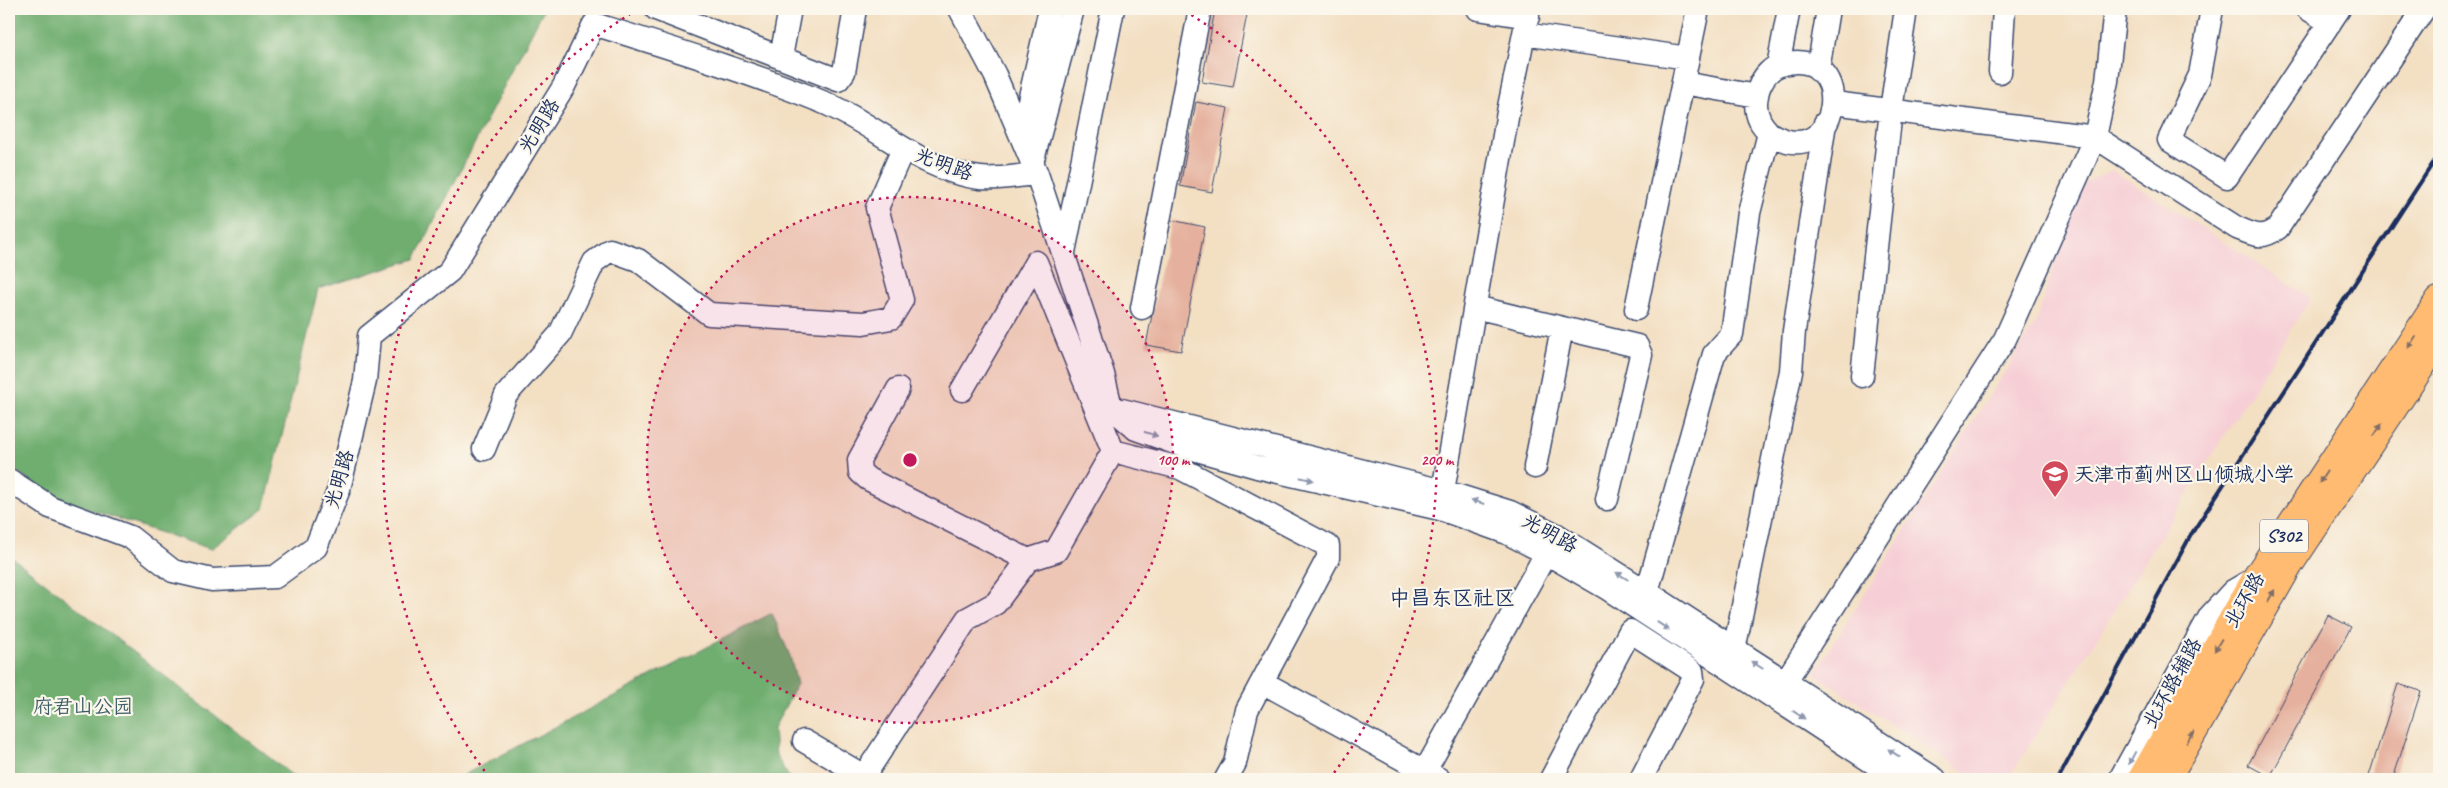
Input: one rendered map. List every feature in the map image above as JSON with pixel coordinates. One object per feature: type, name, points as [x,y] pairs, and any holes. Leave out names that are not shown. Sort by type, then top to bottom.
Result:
[{"type":"highway","name":"北环路","points":[[2142,779],[2257,577],[2439,301]]},
{"type":"highway","name":"北环路","points":[[2166,779],[2288,566],[2439,339]]},
{"type":"street","points":[[656,9],[694,15],[781,57],[838,80],[844,72],[855,9]]},
{"type":"street","points":[[781,57],[790,9]]},
{"type":"street","points":[[960,9],[995,75],[1035,168],[1104,374],[1111,407]]},
{"type":"street","points":[[1021,136],[1050,9]]},
{"type":"street","points":[[1035,168],[1073,9]]},
{"type":"street","points":[[1064,253],[1113,9]]},
{"type":"street","points":[[1142,308],[1200,9]]},
{"type":"street","points":[[1478,9],[1688,58]]},
{"type":"street","points":[[1636,309],[1698,9]]},
{"type":"street","points":[[1778,66],[1789,9]]},
{"type":"street","points":[[1818,70],[1828,9]]},
{"type":"street","points":[[1862,376],[1892,110],[1906,9]]},
{"type":"street","points":[[2000,72],[2004,9]]},
{"type":"street","points":[[1785,682],[2005,340],[2095,137],[2107,81],[2115,9]]},
{"type":"street","points":[[2212,9],[2200,75],[2169,140],[2227,177],[2335,16],[2308,9]]},
{"type":"street","points":[[1834,103],[2095,137],[2237,228],[2258,236],[2268,236],[2278,228],[2424,9]]},
{"type":"street","points":[[1443,491],[1527,20]]},
{"type":"street","name":"光明路","points":[[9,480],[50,507],[130,537],[173,571],[212,580],[275,577],[316,547],[339,489],[365,381],[369,336],[450,271],[564,86],[594,24],[761,78],[824,102],[863,122],[903,149],[946,168],[980,178],[1035,168]]},
{"type":"street","points":[[1791,62],[1807,64],[1818,70],[1831,85],[1834,103],[1829,119],[1820,131],[1806,141],[1792,143],[1780,140],[1769,133],[1760,121],[1756,106],[1758,96],[1765,75],[1778,66],[1791,62]]},
{"type":"street","points":[[1683,83],[1758,96]]},
{"type":"street","points":[[1734,650],[1791,371],[1794,331],[1825,124]]},
{"type":"street","points":[[1647,592],[1714,354],[1732,334],[1749,213],[1769,133]]},
{"type":"street","points":[[484,450],[506,395],[560,334],[594,262],[610,250],[638,260],[708,314],[863,323],[891,318],[902,300],[877,208],[903,149]]},
{"type":"street","points":[[962,390],[1036,262],[1113,450]]},
{"type":"street","points":[[1475,307],[1637,346],[1641,356],[1607,499]]},
{"type":"street","points":[[1535,467],[1562,328]]},
{"type":"street","points":[[898,389],[859,460],[860,472],[868,479],[1028,560]]},
{"type":"street","name":"光明路","points":[[1111,407],[1136,429],[1186,447],[1256,467],[1440,509],[1551,544],[1647,592],[1935,779]]},
{"type":"street","name":"光明路","points":[[1111,407],[1443,491],[1510,512],[1608,589],[1898,779]]},
{"type":"street","points":[[804,740],[867,778],[967,619],[996,603],[1028,560],[1056,550],[1113,450]]},
{"type":"street","points":[[1113,450],[1180,468],[1328,546],[1328,558],[1247,710],[1235,763],[1226,779]]},
{"type":"street","points":[[1262,682],[1432,775],[1551,544]]},
{"type":"street","name":"北环路辅路","points":[[2120,779],[2210,616],[2233,591],[2257,577]]},
{"type":"street","points":[[1551,779],[1630,632],[1692,671],[1692,679],[1641,779]]},
{"type":"shaded area","name":"天津市蓟州区山倾城小学","points":[[2112,170],[2311,298],[2008,779],[1976,779],[1814,674],[2036,322],[2079,186]]},
{"type":"green space","points":[[9,9],[544,9],[415,259],[318,289],[264,509],[211,549],[57,499],[9,466]]},
{"type":"green space","name":"府君山公园","points":[[9,555],[297,779],[9,779]]},
{"type":"green space","points":[[772,613],[790,656],[797,684],[774,728],[776,756],[790,779],[456,779]]},
{"type":"building","points":[[1215,9],[1248,9],[1233,87],[1202,82]]},
{"type":"building","points":[[1196,102],[1228,108],[1212,192],[1180,186]]},
{"type":"building","points":[[1171,220],[1205,227],[1181,351],[1146,345]]},
{"type":"building","points":[[2328,615],[2351,627],[2270,777],[2248,765]]},
{"type":"building","points":[[2398,684],[2421,691],[2393,779],[2368,779]]},
{"type":"railway","points":[[2058,779],[2192,533],[2439,154]]},
{"type":"place","name":"天津市蓟州区山倾城小学","points":[[2055,498]]},
{"type":"district","name":"中昌东区社区","points":[[1452,598]]}]
